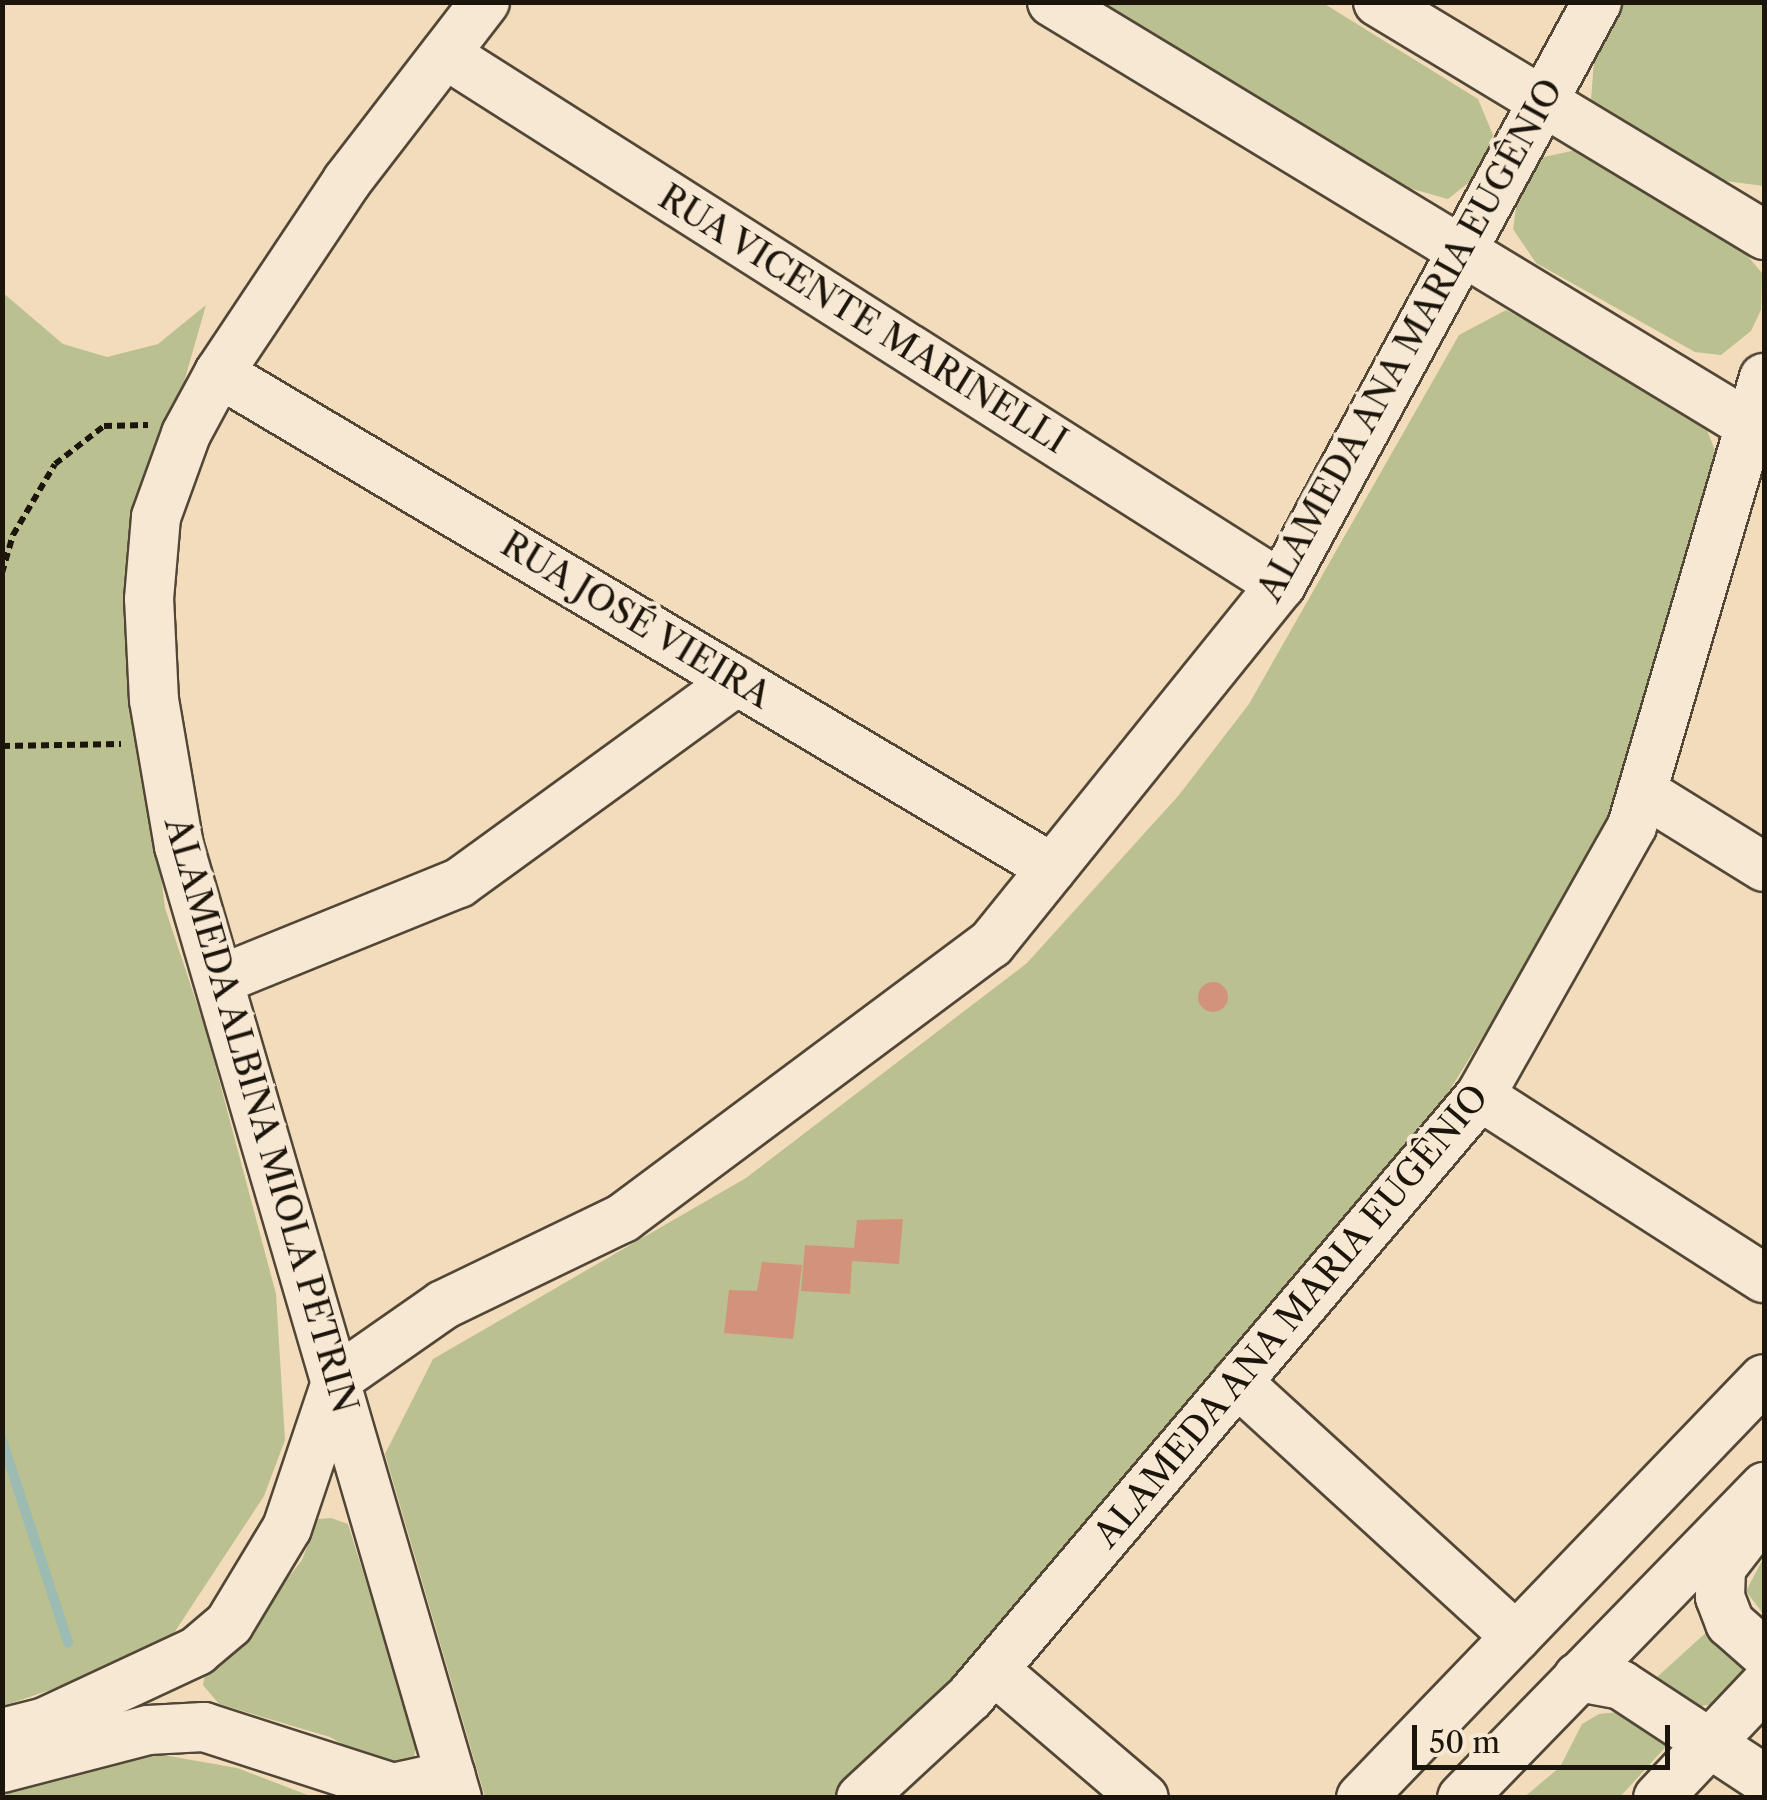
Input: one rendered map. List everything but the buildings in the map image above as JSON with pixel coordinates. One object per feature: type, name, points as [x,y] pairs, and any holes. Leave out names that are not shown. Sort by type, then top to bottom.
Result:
[{"type":"street","name":"ALAMEDA ALBINA MIOLA PETRIN","points":[[454,1786],[222,979],[179,846],[161,742],[149,599],[156,517],[196,415],[219,373],[347,181],[485,2]]},
{"type":"street","points":[[1052,2],[1758,429]]},
{"type":"street","points":[[1378,2],[1764,235]]},
{"type":"street","name":"ALAMEDA ANA MARIA EUGÊNIO","points":[[337,1379],[443,1304],[623,1218],[991,944],[1281,585],[1597,2]]},
{"type":"street","name":"RUA VICENTE MARINELLI","points":[[445,54],[1281,585]]},
{"type":"street","name":"RUA JOSÉ VIEIRA","points":[[219,373],[1052,868]]},
{"type":"street","name":"ALAMEDA ANA MARIA EUGÊNIO","points":[[861,1798],[994,1670],[1480,1096],[1632,826],[1758,429],[1764,378]]},
{"type":"street","points":[[222,979],[459,883],[738,681]]},
{"type":"street","points":[[1642,792],[1764,867]]},
{"type":"street","points":[[1480,1096],[1764,1278]]},
{"type":"street","points":[[2,1734],[46,1722],[198,1650],[229,1624],[288,1528],[337,1379]]},
{"type":"street","points":[[1361,1798],[1764,1379]]},
{"type":"street","points":[[1238,1382],[1516,1637]]},
{"type":"street","points":[[1462,1798],[1764,1488]]},
{"type":"street","points":[[1764,1510],[1721,1568],[1719,1583],[1730,1624],[1764,1653]]},
{"type":"street","points":[[994,1670],[1144,1798]]},
{"type":"street","points":[[1578,1677],[1620,1685],[1711,1740],[1764,1779]]},
{"type":"street","points":[[1658,1798],[1764,1686]]},
{"type":"street","points":[[2,1768],[148,1730],[204,1727],[370,1786],[454,1786]]},
{"type":"path","points":[[2,573],[13,535],[38,483],[104,426],[145,426],[169,413],[196,415]]},
{"type":"path","points":[[2,542],[13,535]]},
{"type":"path","points":[[2,746],[161,742]]},
{"type":"green space","points":[[1094,3],[1323,3],[1478,99],[1493,135],[1482,172],[1448,199],[1398,185]]},
{"type":"green space","points":[[1624,3],[1764,3],[1764,186],[1725,181],[1591,100],[1594,61]]},
{"type":"green space","points":[[1576,150],[1738,245],[1762,273],[1761,310],[1751,331],[1721,355],[1695,352],[1536,263],[1513,229],[1519,187],[1544,157]]},
{"type":"green space","points":[[2,292],[63,344],[107,357],[158,344],[206,305],[125,589],[165,908],[206,1031],[276,1294],[285,1440],[264,1496],[172,1636],[126,1664],[3,1706]]},
{"type":"green space","points":[[1506,310],[1698,407],[1719,461],[1608,832],[1426,1129],[958,1683],[837,1797],[485,1797],[385,1454],[433,1359],[746,1178],[1027,963],[1179,795],[1249,704],[1459,335]]},
{"type":"green space","points":[[331,1518],[348,1524],[417,1744],[412,1764],[389,1772],[330,1737],[219,1704],[203,1685],[207,1663],[243,1636],[302,1560],[318,1519]]},
{"type":"green space","points":[[1764,1557],[1764,1615],[1746,1591]]},
{"type":"green space","points":[[1710,1629],[1748,1662],[1716,1704],[1693,1707],[1662,1688],[1657,1677]]},
{"type":"green space","points":[[1628,1711],[1672,1740],[1620,1797],[1523,1798],[1560,1767],[1582,1724],[1599,1714]]},
{"type":"green space","points":[[152,1753],[237,1768],[313,1797],[3,1798],[3,1788]]},
{"type":"waterway","points":[[2,1440],[68,1642]]}]
